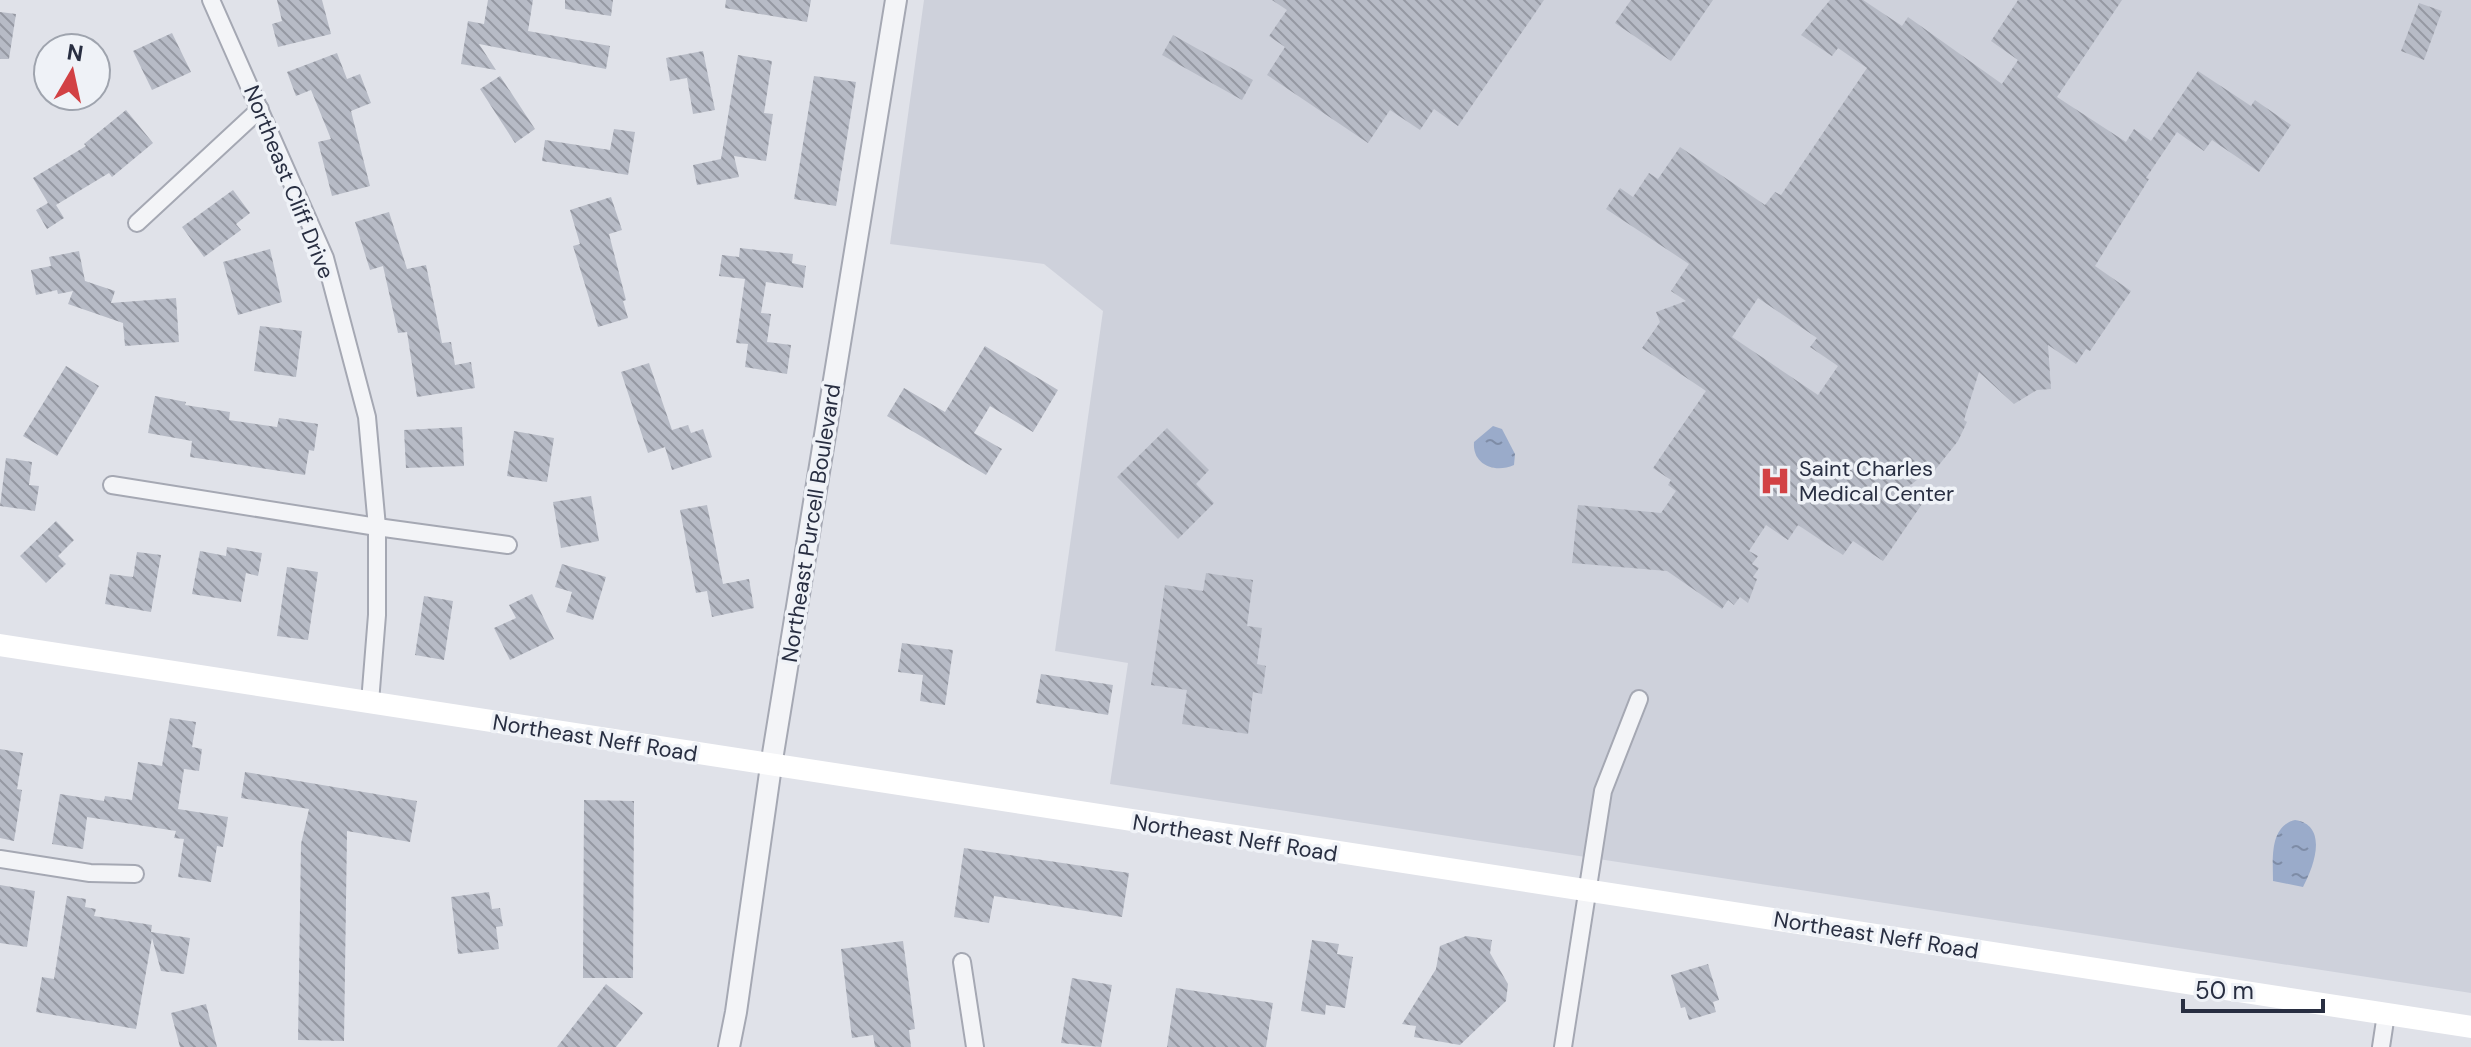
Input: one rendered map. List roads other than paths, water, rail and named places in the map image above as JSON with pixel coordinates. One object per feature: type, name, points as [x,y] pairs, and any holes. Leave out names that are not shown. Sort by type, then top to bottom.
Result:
[{"type":"main road","name":"Northeast Neff Road","points":[[0,645],[2471,1027]]},
{"type":"street","name":"Northeast Cliff Drive","points":[[211,0],[325,258],[367,417],[377,527],[377,615],[370,702]]},
{"type":"street","name":"Northeast Purcell Boulevard","points":[[729,1047],[771,766],[896,0]]},
{"type":"street","points":[[137,223],[260,109]]},
{"type":"street","points":[[112,485],[508,545]]},
{"type":"street","points":[[1563,1047],[1603,791],[1639,699]]},
{"type":"street","points":[[0,859],[90,873],[135,874]]},
{"type":"street","points":[[962,962],[975,1047]]},
{"type":"street","points":[[2381,1047],[2386,1014]]},
{"type":"water","points":[[1493,426],[1502,429],[1515,454],[1514,465],[1492,467],[1477,456],[1474,442]]},
{"type":"water","points":[[2295,820],[2306,823],[2315,838],[2314,858],[2303,887],[2273,881],[2277,836],[2287,823]]},
{"type":"place","name":"Saint Charles Medical Center","points":[[1775,481]]}]
